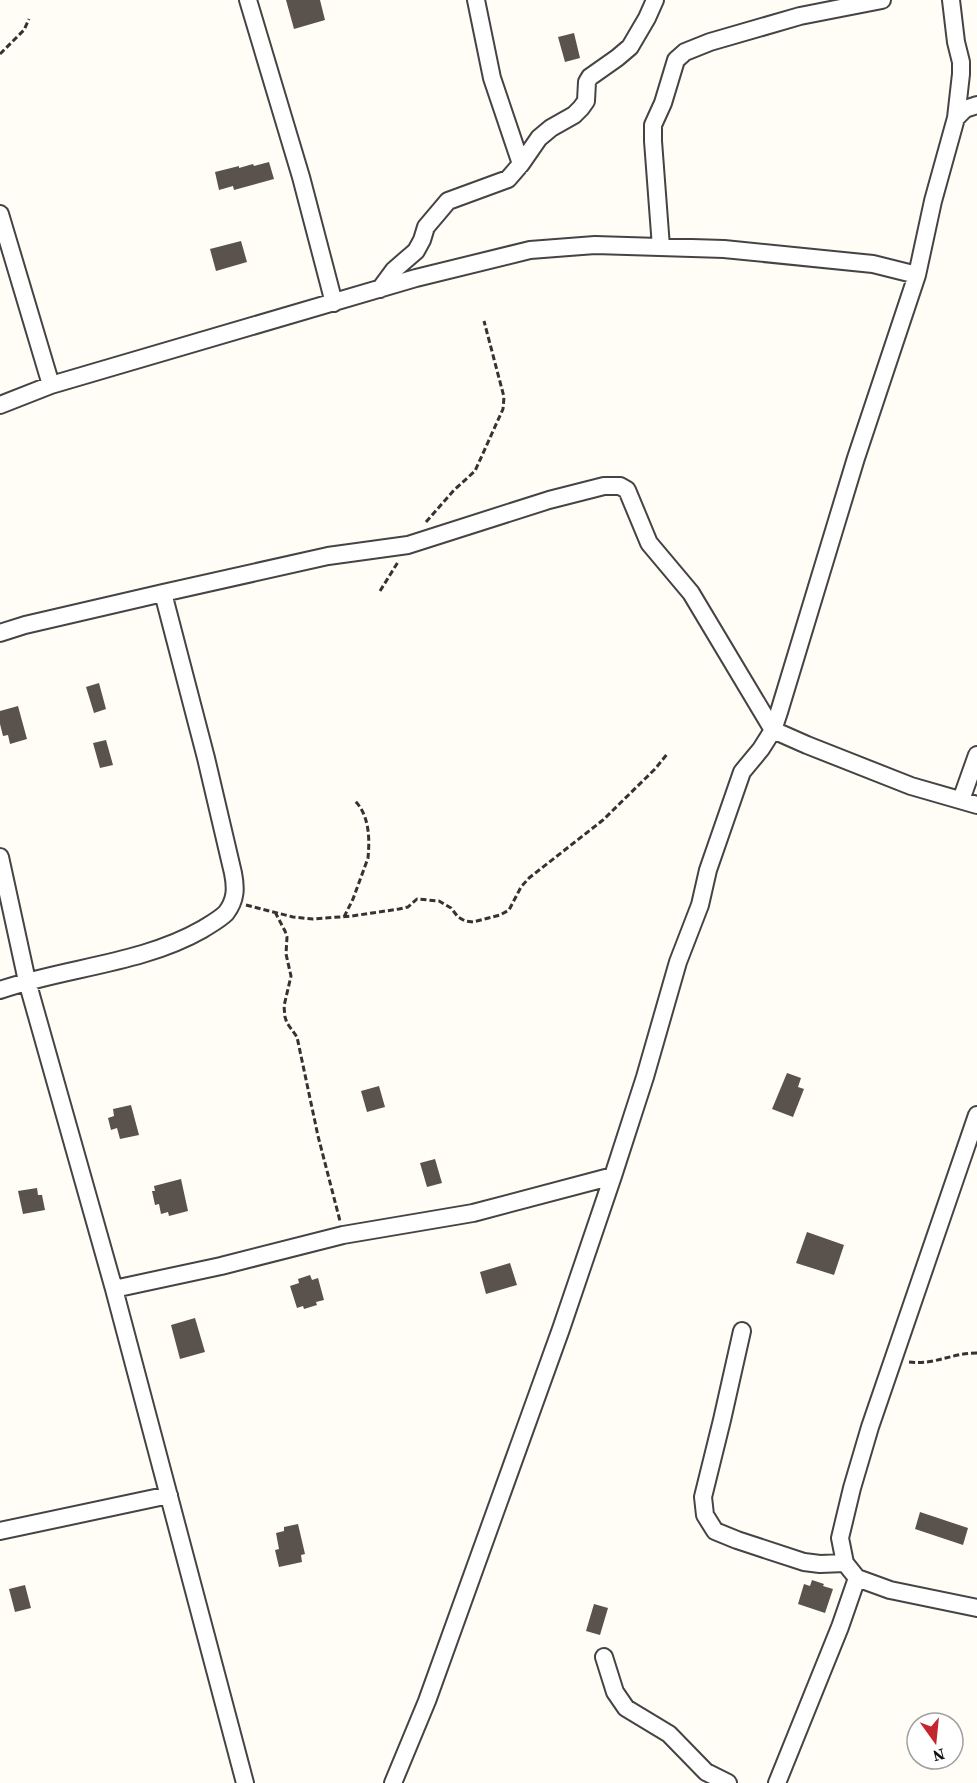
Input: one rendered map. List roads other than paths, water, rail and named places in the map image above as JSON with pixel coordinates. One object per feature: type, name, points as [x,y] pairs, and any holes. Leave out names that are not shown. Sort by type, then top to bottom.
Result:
[{"type":"street","points":[[248,0],[301,177],[334,303]]},
{"type":"street","points":[[476,0],[492,78],[521,164]]},
{"type":"street","points":[[380,289],[394,270],[417,251],[426,227],[448,201],[508,179],[539,138],[581,108],[586,100],[587,82],[590,77],[630,46],[648,18],[655,0]]},
{"type":"street","points":[[661,247],[653,125],[663,103],[676,60],[685,52],[721,38],[800,16],[882,0]]},
{"type":"street","points":[[393,1783],[427,1701],[561,1329],[613,1176],[645,1077],[678,962],[700,905],[708,870],[736,788],[742,772],[773,730],[856,458],[917,275],[933,201],[956,118],[961,62],[951,0]]},
{"type":"street","points":[[956,118],[965,109],[977,105]]},
{"type":"street","points":[[0,216],[51,385]]},
{"type":"street","points":[[0,405],[51,385],[416,278],[530,250],[595,245],[724,249],[837,259],[873,264],[917,275]]},
{"type":"street","points":[[0,633],[25,625],[328,556],[408,546],[549,500],[616,485],[624,487],[650,543],[691,593],[773,730],[815,749],[911,786],[969,802],[977,756]]},
{"type":"street","points":[[0,990],[27,981],[171,945],[214,922],[225,913],[233,901],[236,889],[233,873],[163,593]]},
{"type":"street","points":[[0,857],[27,981],[114,1289],[245,1783]]},
{"type":"street","points":[[977,1115],[894,1356],[852,1488],[840,1538],[845,1563],[857,1578],[890,1590],[977,1608]]},
{"type":"street","points":[[114,1289],[221,1266],[343,1235],[473,1213],[613,1176]]},
{"type":"street","points":[[742,1330],[723,1420],[703,1497],[705,1515],[715,1531],[747,1543],[804,1562],[845,1563]]},
{"type":"street","points":[[0,1532],[169,1495]]},
{"type":"street","points":[[777,1783],[836,1637],[857,1578]]},
{"type":"street","points":[[604,1657],[615,1692],[626,1708],[669,1734],[706,1772],[728,1783]]}]
